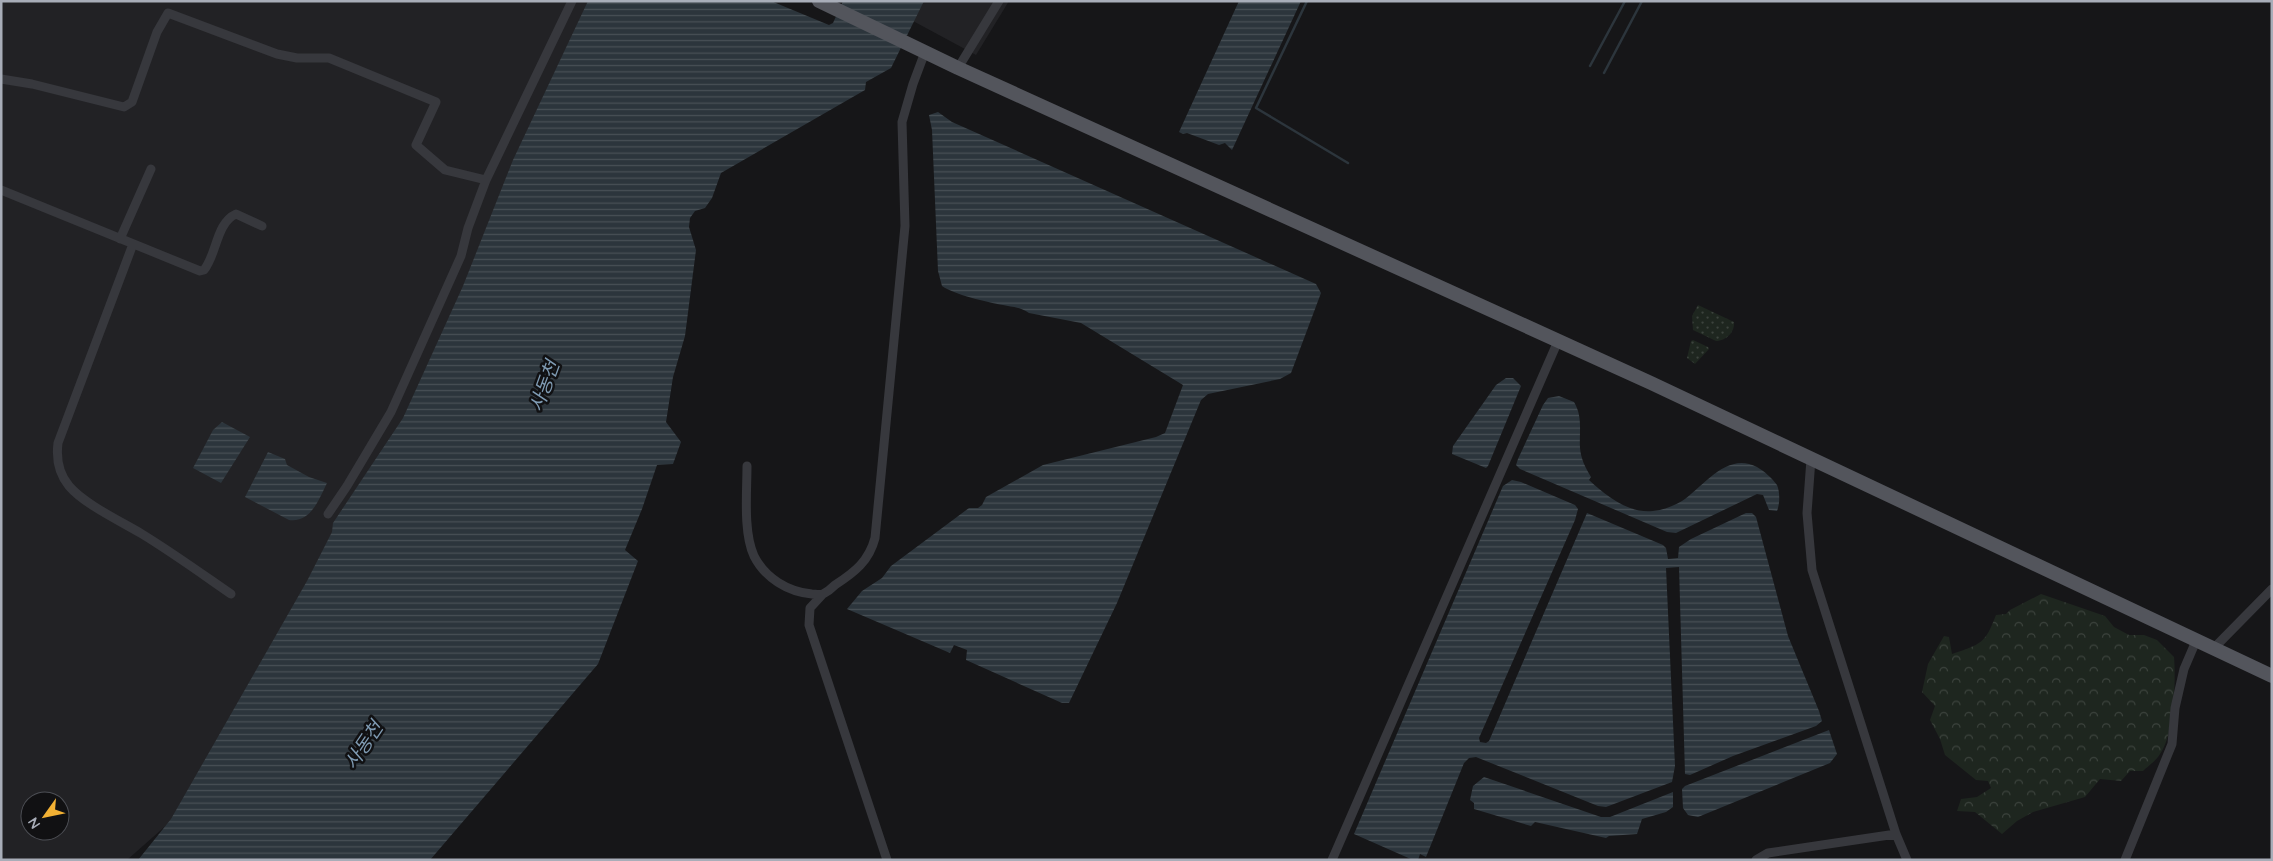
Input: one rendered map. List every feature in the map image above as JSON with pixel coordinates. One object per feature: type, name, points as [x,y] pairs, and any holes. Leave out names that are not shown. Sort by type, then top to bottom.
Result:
[{"type":"main road","points":[[819,1],[958,68],[1558,341],[2272,676]]},
{"type":"street","points":[[328,514],[391,412],[461,256],[468,228],[486,180],[572,1]]},
{"type":"street","points":[[958,68],[999,1]]},
{"type":"street","points":[[1,79],[32,84],[124,107],[132,102],[157,32],[168,12],[277,54],[297,58],[328,58],[436,102],[416,145],[445,170],[486,180]]},
{"type":"street","points":[[887,860],[809,625],[810,608],[822,595],[853,574],[865,562],[876,538],[905,226],[902,122],[925,52]]},
{"type":"street","points":[[120,238],[152,169]]},
{"type":"street","points":[[1,190],[200,271],[204,270],[210,263],[224,225],[229,217],[236,214],[262,226]]},
{"type":"street","points":[[133,244],[58,443],[56,457],[61,472],[69,486],[80,496],[153,541],[231,594]]},
{"type":"street","points":[[1332,860],[1558,341]]},
{"type":"street","points":[[1811,459],[1807,513],[1812,570],[1904,858]]},
{"type":"street","points":[[746,466],[748,538],[754,557],[767,574],[781,585],[804,593],[822,595]]},
{"type":"street","points":[[2213,649],[2272,589]]},
{"type":"street","points":[[2125,860],[2172,744],[2175,708],[2184,669],[2196,641]]},
{"type":"street","points":[[1756,860],[1776,851],[1896,834]]},
{"type":"shaded area","points":[[1,1],[636,1],[213,784],[127,860],[1,860]]},
{"type":"shaded area","points":[[876,1],[1009,1],[976,55]]},
{"type":"green space","points":[[1698,305],[1734,322],[1733,329],[1729,335],[1720,341],[1716,341],[1693,330],[1692,316]]},
{"type":"green space","points":[[1693,340],[1709,349],[1695,364],[1687,358],[1691,341]]},
{"type":"green space","points":[[2041,594],[2105,616],[2114,627],[2129,635],[2144,635],[2157,640],[2174,657],[2175,680],[2171,721],[2165,745],[2160,754],[2143,771],[2130,771],[2121,781],[2100,779],[2085,797],[2033,812],[2017,821],[2002,834],[1975,812],[1957,811],[1961,799],[1977,797],[1991,788],[1988,781],[1976,780],[1945,755],[1940,739],[1930,720],[1935,706],[1922,692],[1928,664],[1944,636],[1949,637],[1952,654],[1970,648],[1981,642],[1989,632],[1996,615],[2006,614]]},
{"type":"water","name":"사동천","points":[[588,1],[771,1],[829,25],[833,23],[843,1],[924,1],[891,68],[866,82],[865,90],[721,173],[712,198],[705,208],[695,211],[690,218],[689,227],[696,250],[685,336],[673,377],[666,422],[681,442],[673,464],[657,465],[625,550],[638,561],[598,664],[430,860],[138,860],[171,819],[307,581],[332,532],[333,523],[403,418],[463,286],[513,160]]},
{"type":"water","points":[[1239,1],[1301,1],[1232,150],[1225,143],[1219,145],[1187,133],[1179,132]]},
{"type":"water","points":[[938,112],[952,122],[1316,284],[1321,293],[1291,373],[1280,379],[1208,394],[1201,400],[1117,603],[1069,703],[1062,703],[966,660],[967,650],[954,645],[950,653],[847,609],[862,591],[882,578],[891,566],[969,508],[978,508],[986,497],[1043,465],[1156,437],[1165,433],[1183,385],[1081,323],[1029,313],[1020,308],[971,298],[942,286],[938,271],[932,130],[929,115]]},
{"type":"water","points":[[1506,378],[1513,378],[1521,386],[1488,466],[1486,468],[1452,454],[1453,446],[1496,385]]},
{"type":"water","points":[[1559,396],[1574,402],[1579,413],[1581,452],[1591,477],[1589,480],[1602,492],[1618,502],[1635,510],[1653,511],[1664,509],[1682,501],[1716,472],[1736,463],[1746,463],[1757,467],[1777,485],[1779,505],[1777,511],[1769,510],[1763,495],[1757,494],[1676,533],[1667,532],[1520,469],[1516,465],[1518,459],[1543,405],[1548,398]]},
{"type":"water","points":[[222,422],[250,437],[221,483],[193,468],[213,430]]},
{"type":"water","points":[[268,452],[285,459],[287,465],[309,477],[327,483],[313,509],[303,518],[289,520],[245,497]]},
{"type":"water","points":[[1512,480],[1575,505],[1578,509],[1575,520],[1479,738],[1480,742],[1486,743],[1489,741],[1587,513],[1663,545],[1666,548],[1668,559],[1678,558],[1679,547],[1691,539],[1746,513],[1752,513],[1756,517],[1788,636],[1822,721],[1816,726],[1733,756],[1690,775],[1685,774],[1679,567],[1666,568],[1675,766],[1672,782],[1606,807],[1598,806],[1476,757],[1469,758],[1464,763],[1426,857],[1420,854],[1418,860],[1413,860],[1354,834],[1503,486]]},
{"type":"water","points":[[1829,730],[1837,754],[1830,763],[1698,817],[1688,815],[1683,808],[1682,789],[1685,786]]},
{"type":"water","points":[[1484,777],[1601,817],[1610,817],[1673,792],[1673,807],[1666,812],[1642,819],[1637,834],[1609,836],[1606,838],[1535,822],[1531,826],[1474,809],[1474,803],[1470,800],[1473,786]]},
{"type":"waterway","points":[[1307,1],[1256,108],[1348,163]]},
{"type":"waterway","points":[[1590,66],[1625,1]]},
{"type":"waterway","points":[[1604,73],[1642,1]]}]
